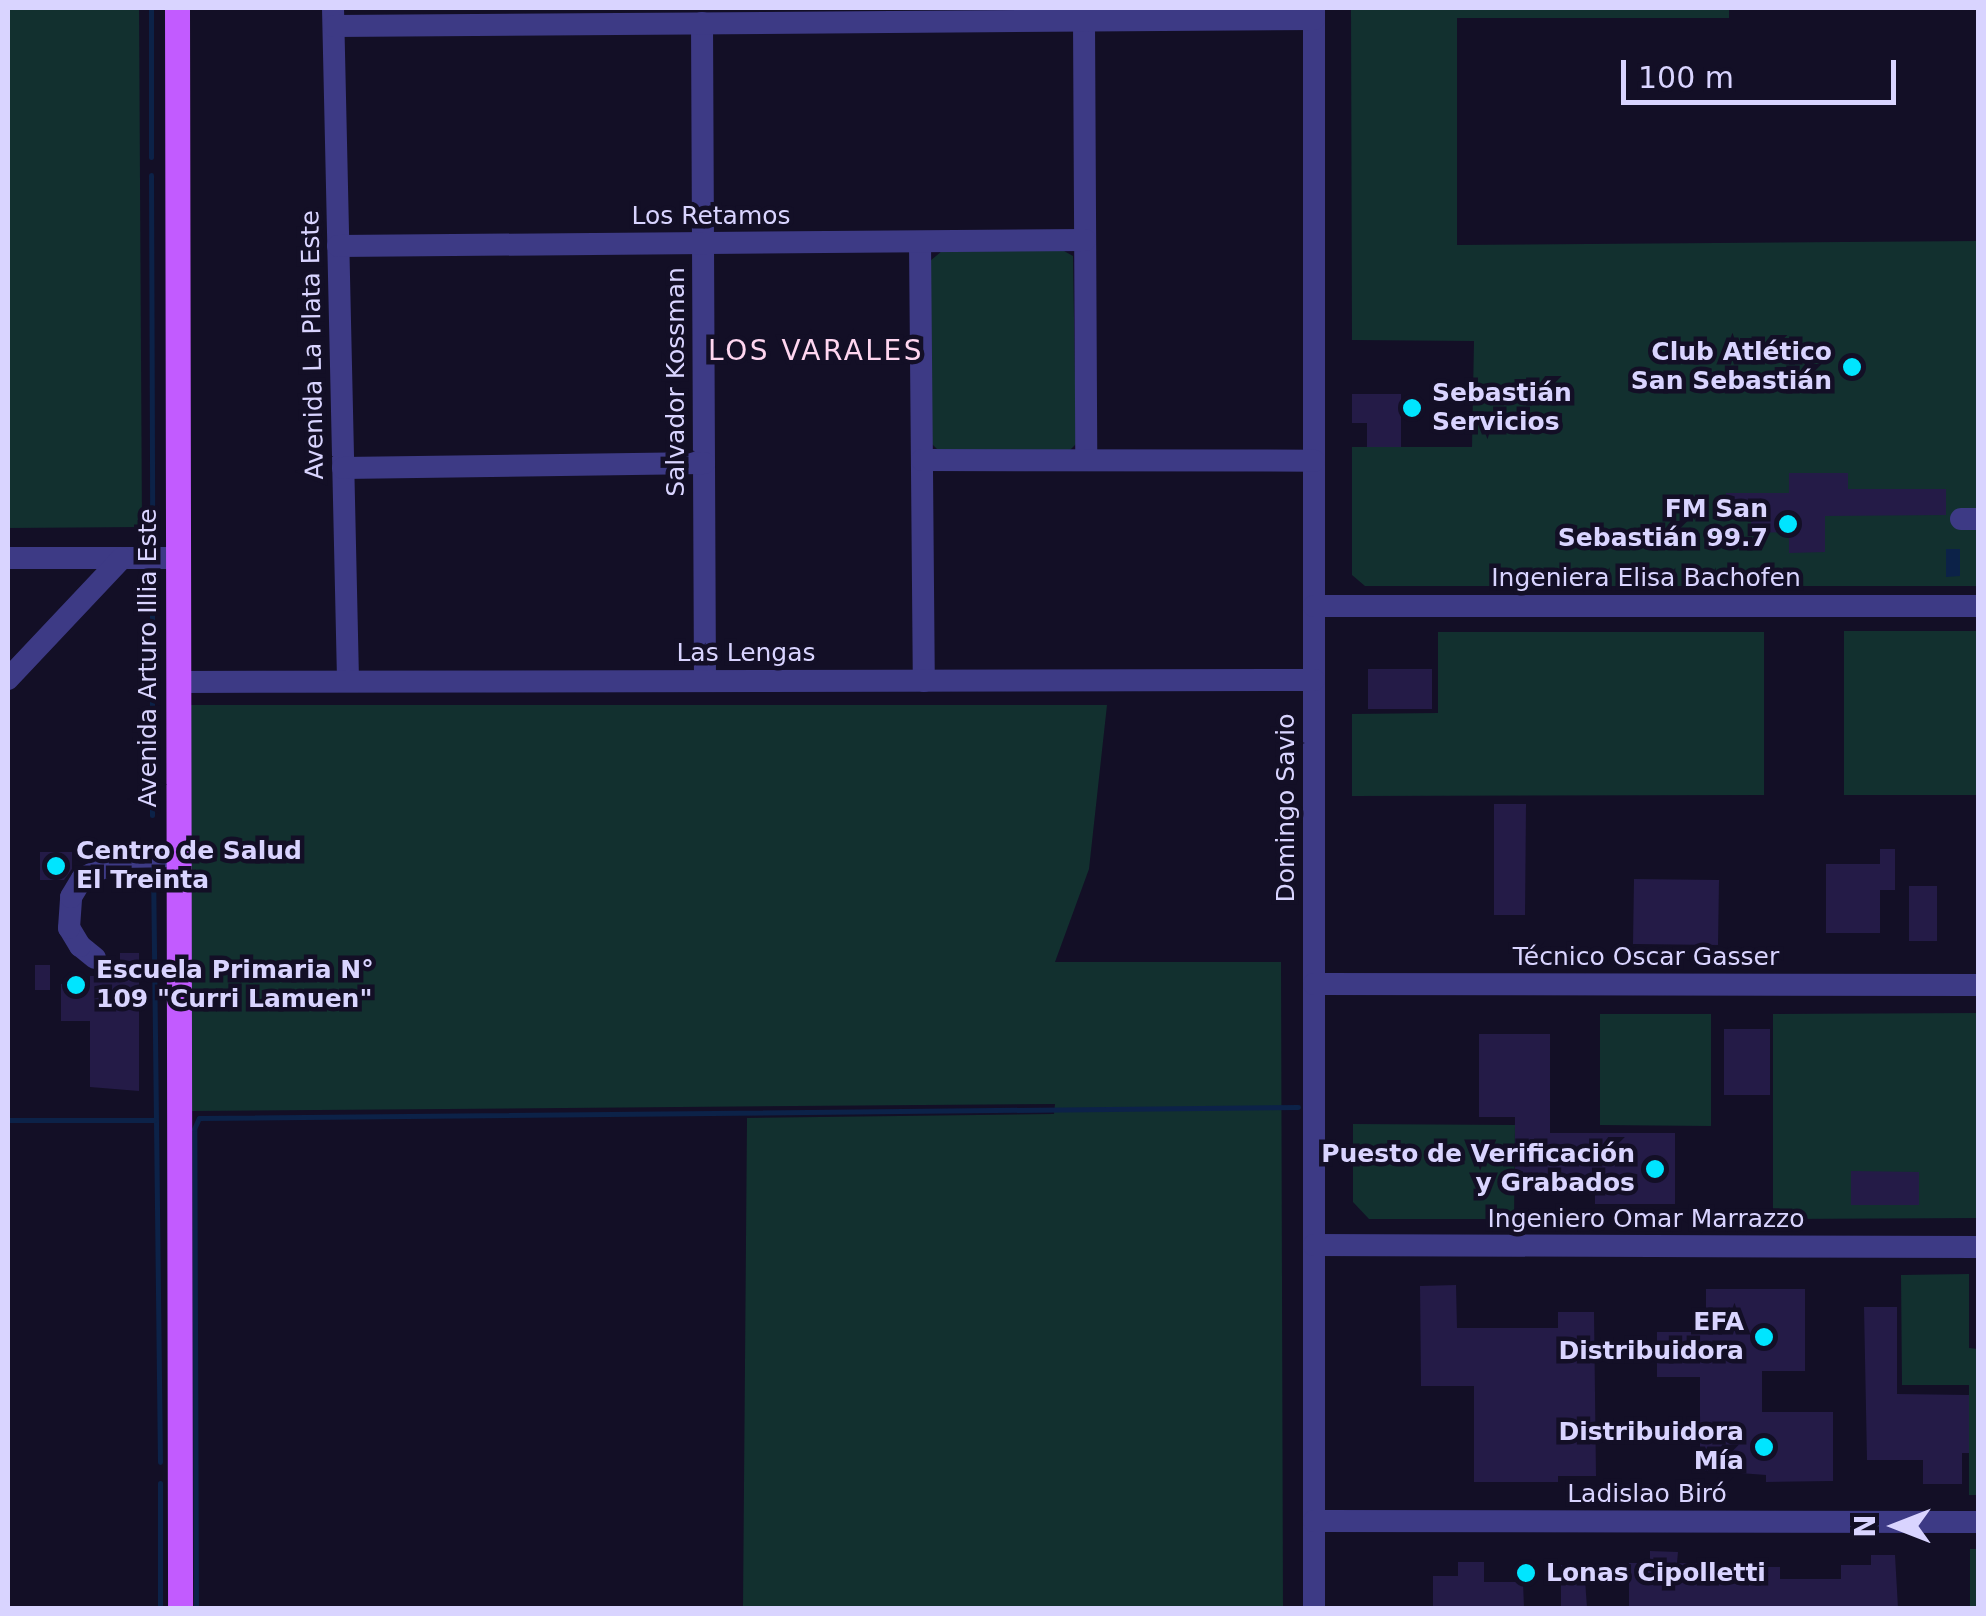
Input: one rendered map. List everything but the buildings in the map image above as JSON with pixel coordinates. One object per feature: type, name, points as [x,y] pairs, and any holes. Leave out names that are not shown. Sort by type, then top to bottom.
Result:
[{"type":"main road","name":"Avenida Arturo Illia Este","points":[[176,8],[180,1608]]},
{"type":"street","points":[[334,17],[538,16],[702,23],[924,15],[1084,21],[1314,14]]},
{"type":"street","name":"Domingo Savio","points":[[1314,14],[1314,1608]]},
{"type":"street","name":"Avenida La Plata Este","points":[[334,17],[348,682]]},
{"type":"street","points":[[1084,21],[1086,460]]},
{"type":"street","name":"Salvador Kossman","points":[[702,23],[705,681]]},
{"type":"street","name":"Los Retamos","points":[[338,246],[1085,240]]},
{"type":"street","points":[[920,242],[924,681]]},
{"type":"street","points":[[922,460],[1314,460]]},
{"type":"street","points":[[343,468],[704,463]]},
{"type":"street","points":[[8,558],[178,558]]},
{"type":"street","points":[[8,679],[122,558]]},
{"type":"street","name":"Ingeniera Elisa Bachofen","points":[[1314,606],[1978,606]]},
{"type":"street","name":"Las Lengas","points":[[178,682],[1314,680]]},
{"type":"street","points":[[95,958],[80,946],[70,928],[71,898],[82,879],[122,857],[178,856]]},
{"type":"street","name":"Técnico Oscar Gasser","points":[[1314,984],[1978,985]]},
{"type":"street","name":"Ingeniero Omar Marrazzo","points":[[1314,1246],[1978,1247]]},
{"type":"street","name":"Ladislao Biró","points":[[1314,1521],[1978,1522]]},
{"type":"green space","points":[[8,8],[139,8],[142,527],[8,528]]},
{"type":"green space","points":[[1351,8],[1729,8],[1729,18],[1457,18],[1457,245],[1978,241],[1978,586],[1365,586],[1352,575],[1352,447],[1472,447],[1474,341],[1352,340]]},
{"type":"green space","points":[[942,251],[1064,251],[1073,256],[1076,444],[1070,450],[938,450],[932,444],[930,261]]},
{"type":"green space","points":[[1844,631],[1978,631],[1978,795],[1844,795]]},
{"type":"green space","points":[[1438,632],[1764,632],[1764,795],[1352,796],[1352,714],[1438,713]]},
{"type":"green space","points":[[191,705],[1107,705],[1089,869],[1055,962],[1281,962],[1283,1608],[743,1608],[747,1118],[1054,1114],[1055,1104],[191,1111]]},
{"type":"green space","points":[[1978,1013],[1978,1218],[1773,1219],[1773,1014]]},
{"type":"green space","points":[[1600,1014],[1711,1014],[1711,1126],[1600,1125]]},
{"type":"green space","points":[[1353,1124],[1515,1125],[1514,1219],[1369,1219],[1353,1202]]},
{"type":"green space","points":[[1969,1274],[1969,1348],[1978,1349],[1978,1495],[1969,1495],[1969,1385],[1902,1385],[1901,1275]]},
{"type":"green space","points":[[1970,1549],[1978,1549],[1978,1608],[1970,1608]]},
{"type":"water","points":[[1946,549],[1960,549],[1960,576],[1946,577]]},
{"type":"waterway","points":[[151,8],[151,157]]},
{"type":"waterway","points":[[151,175],[152,543]]},
{"type":"waterway","points":[[152,576],[152,815]]},
{"type":"waterway","points":[[153,865],[160,1462]]},
{"type":"waterway","points":[[196,1608],[194,1129],[199,1118],[1298,1107]]},
{"type":"waterway","points":[[8,1120],[154,1120]]},
{"type":"waterway","points":[[160,1483],[160,1608]]},
{"type":"place","name":"Club Atlético San Sebastián","points":[[1852,367]]},
{"type":"place","name":"Sebastián Servicios","points":[[1412,408]]},
{"type":"place","name":"FM San Sebastián 99.7","points":[[1788,524]]},
{"type":"place","name":"Centro de Salud El Treinta","points":[[56,866]]},
{"type":"place","name":"Escuela Primaria N° 109 \"Curri Lamuen\"","points":[[76,985]]},
{"type":"place","name":"Puesto de Verificación y Grabados","points":[[1655,1169]]},
{"type":"place","name":"EFA Distribuidora","points":[[1764,1337]]},
{"type":"place","name":"Distribuidora Mía","points":[[1764,1447]]},
{"type":"place","name":"Lonas Cipolletti","points":[[1526,1573]]},
{"type":"district","name":"LOS VARALES","points":[[816,351]]}]
